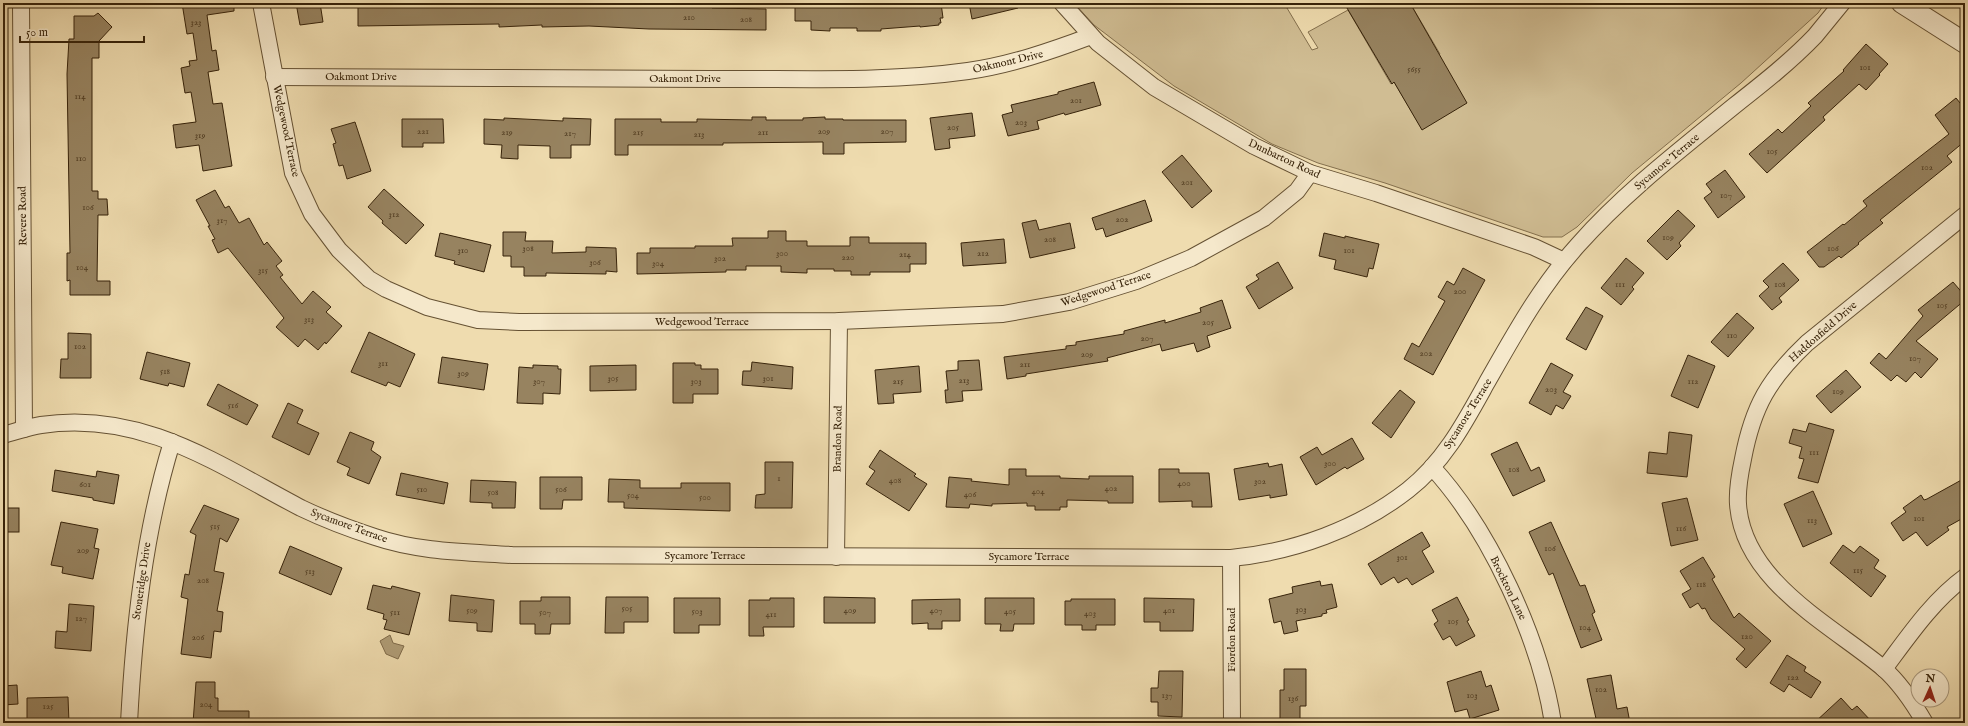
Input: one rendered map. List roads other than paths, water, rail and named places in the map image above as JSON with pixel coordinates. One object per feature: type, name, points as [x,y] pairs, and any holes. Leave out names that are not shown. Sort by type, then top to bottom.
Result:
[{"type":"street","name":"Revere Road","points":[[21,3],[24,429]]},
{"type":"street","name":"Wedgewood Terrace","points":[[261,3],[293,173],[312,214],[339,250],[369,279],[386,289],[427,307],[478,320],[519,322],[839,321],[1003,314],[1069,302],[1136,281],[1198,254],[1264,218],[1298,191],[1310,173]]},
{"type":"street","name":"Dunbarton Road","points":[[1062,3],[1091,36],[1154,87],[1254,146],[1310,173],[1376,193],[1534,247],[1564,261]]},
{"type":"street","name":"Sycamore Terrace","points":[[3,435],[41,425],[92,423],[134,429],[192,450],[304,509],[375,537],[421,549],[512,555],[1231,558],[1250,556],[1310,542],[1358,522],[1408,490],[1432,467],[1457,435],[1532,303],[1578,244],[1643,180],[1773,74],[1814,36],[1842,3]]},
{"type":"street","points":[[1902,3],[1965,43]]},
{"type":"street","name":"Oakmont Drive","points":[[274,77],[426,76],[582,79],[896,78],[969,71],[1048,52],[1091,36]]},
{"type":"street","name":"Haddonfield Drive","points":[[1925,723],[1916,707],[1884,669],[1797,603],[1770,577],[1756,556],[1742,527],[1738,503],[1739,475],[1749,428],[1763,395],[1788,361],[1807,343],[1965,215]]},
{"type":"street","name":"Brandon Road","points":[[836,556],[839,321]]},
{"type":"street","name":"Stoneridge Drive","points":[[129,723],[132,653],[147,544],[172,442]]},
{"type":"street","name":"Brockton Lane","points":[[1432,467],[1444,479],[1480,532],[1518,604],[1536,654],[1553,723]]},
{"type":"street","name":"Fiordon Road","points":[[1231,558],[1232,723]]},
{"type":"street","points":[[1884,669],[1915,626],[1956,584],[1965,578]]}]
